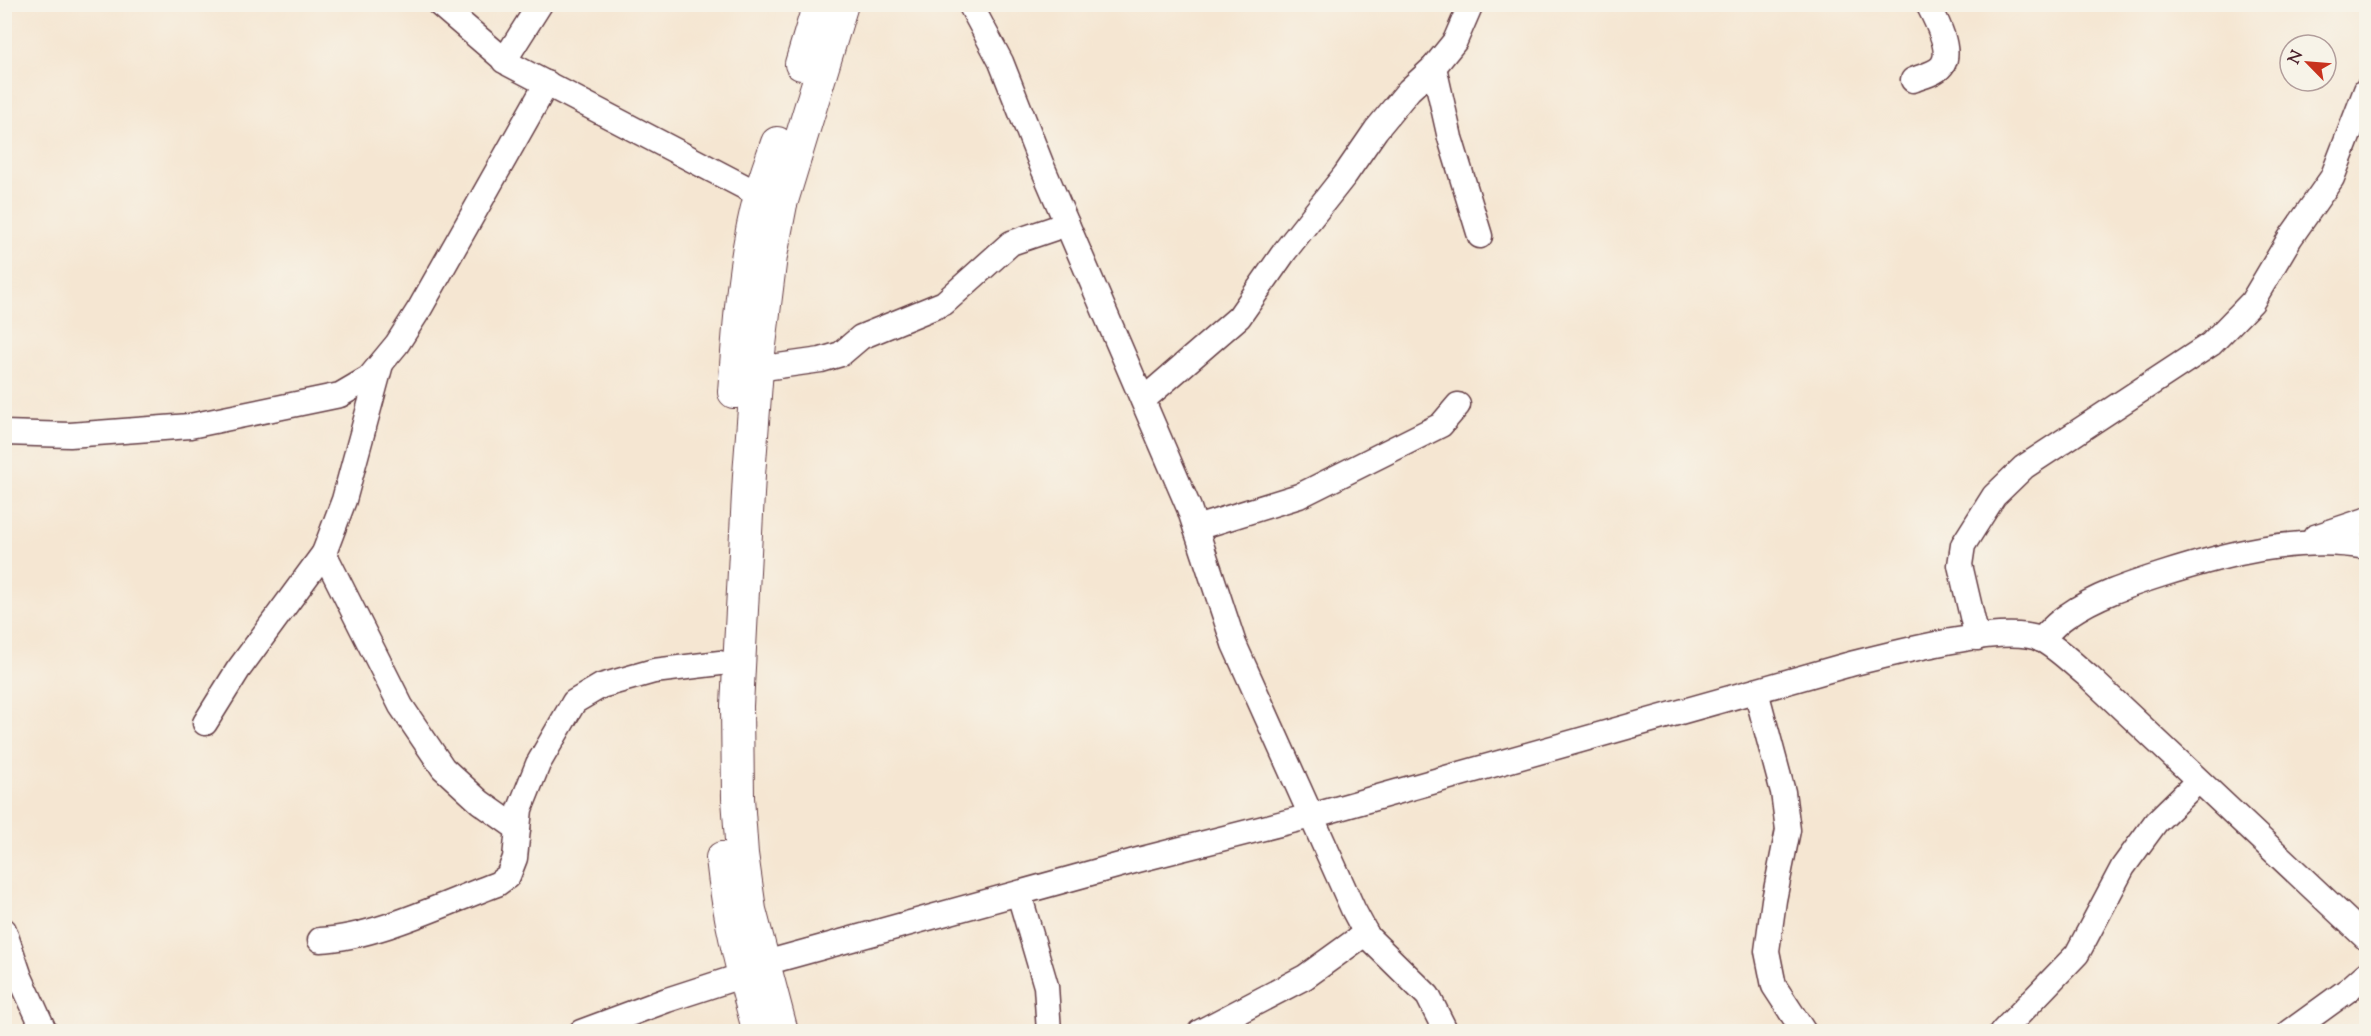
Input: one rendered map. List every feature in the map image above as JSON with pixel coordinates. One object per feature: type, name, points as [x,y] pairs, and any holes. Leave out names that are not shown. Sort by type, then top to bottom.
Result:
[{"type":"main road","points":[[782,1032],[727,902],[718,821],[720,663],[740,311],[760,195],[822,7]]},
{"type":"main road","points":[[759,1032],[750,910],[742,854],[738,798],[737,706],[749,475],[757,369],[771,256],[822,7]]},
{"type":"street","points":[[439,4],[504,61],[603,115],[760,195]]},
{"type":"street","points":[[504,61],[540,4]]},
{"type":"street","points":[[970,4],[1001,62],[1196,528],[1234,644],[1353,909],[1366,933],[1389,959],[1428,996],[1446,1032]]},
{"type":"street","points":[[1143,400],[1239,317],[1285,251],[1345,175],[1376,130],[1408,90],[1434,67],[1455,41],[1471,4]]},
{"type":"street","points":[[1913,80],[1937,70],[1943,64],[1945,56],[1941,31],[1928,4]]},
{"type":"street","points":[[1434,67],[1450,138],[1480,236]]},
{"type":"street","points":[[4,433],[70,435],[190,426],[340,395],[369,378],[398,344],[420,308],[546,83]]},
{"type":"street","points":[[1977,638],[1960,565],[1964,545],[1994,496],[2024,466],[2211,344],[2252,302],[2290,238],[2332,178],[2367,90]]},
{"type":"street","points":[[757,369],[821,360],[841,354],[861,337],[944,303],[1011,243],[1067,224]]},
{"type":"street","points":[[205,723],[238,670],[324,553],[344,500],[382,362]]},
{"type":"street","points":[[1196,528],[1299,496],[1440,425],[1458,405]]},
{"type":"street","points":[[2292,545],[2367,520]]},
{"type":"street","points":[[2041,640],[2056,623],[2068,614],[2132,584],[2210,561],[2270,547],[2292,545],[2350,544],[2367,547]]},
{"type":"street","points":[[324,553],[401,706],[443,768],[480,802],[518,829]]},
{"type":"street","points":[[581,1032],[754,969],[1138,860],[1311,816],[1847,665],[1923,647],[2019,634],[2041,640],[2089,677],[2367,938]]},
{"type":"street","points":[[320,940],[343,939],[383,927],[496,884],[508,876],[515,858],[520,809],[538,764],[574,702],[601,686],[654,671],[720,663]]},
{"type":"street","points":[[1756,691],[1783,792],[1788,830],[1774,900],[1767,951],[1774,986],[1804,1032]]},
{"type":"street","points":[[2002,1032],[2077,954],[2123,867],[2156,822],[2198,781]]},
{"type":"street","points":[[1018,894],[1046,986],[1049,1032]]},
{"type":"street","points":[[4,930],[20,977],[45,1032]]},
{"type":"street","points":[[1200,1032],[1305,977],[1366,933]]},
{"type":"street","points":[[2290,1032],[2367,974]]}]
